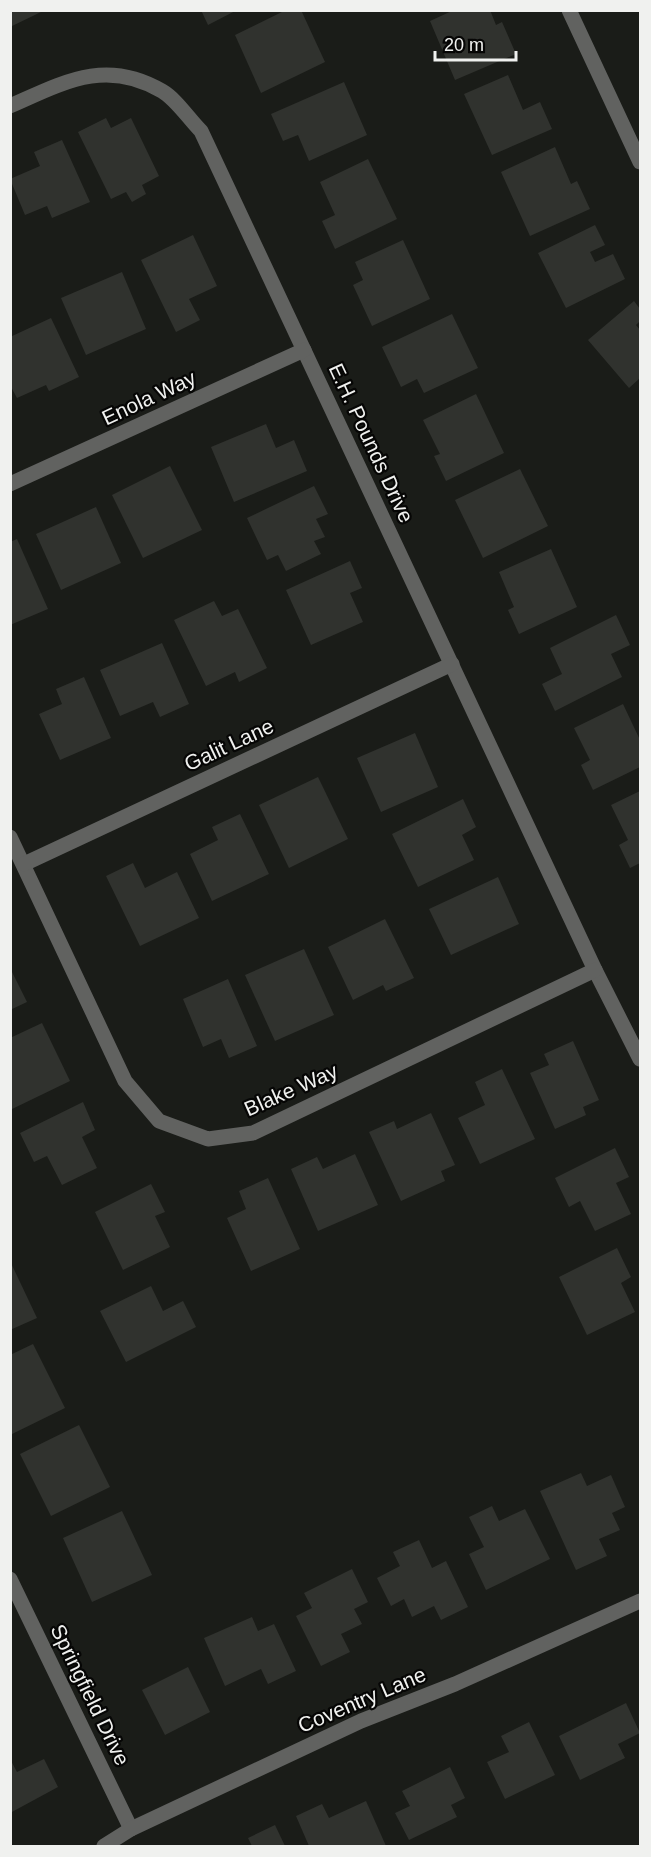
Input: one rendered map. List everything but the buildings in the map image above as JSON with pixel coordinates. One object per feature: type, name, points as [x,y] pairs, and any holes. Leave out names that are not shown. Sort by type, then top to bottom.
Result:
[{"type":"street","points":[[569,10],[640,162]]},
{"type":"street","name":"E.H. Pounds Drive","points":[[10,106],[73,78],[123,74],[164,92],[201,131],[595,970],[640,1059]]},
{"type":"street","name":"Enola Way","points":[[10,484],[304,350]]},
{"type":"street","name":"Galit Lane","points":[[24,864],[452,664]]},
{"type":"street","name":"Blake Way","points":[[10,837],[126,1081],[159,1121],[208,1139],[254,1133],[595,970]]},
{"type":"street","name":"Springfield Drive","points":[[10,1579],[131,1828]]},
{"type":"street","name":"Coventry Lane","points":[[104,1846],[131,1828],[361,1721],[455,1684],[640,1601]]}]
